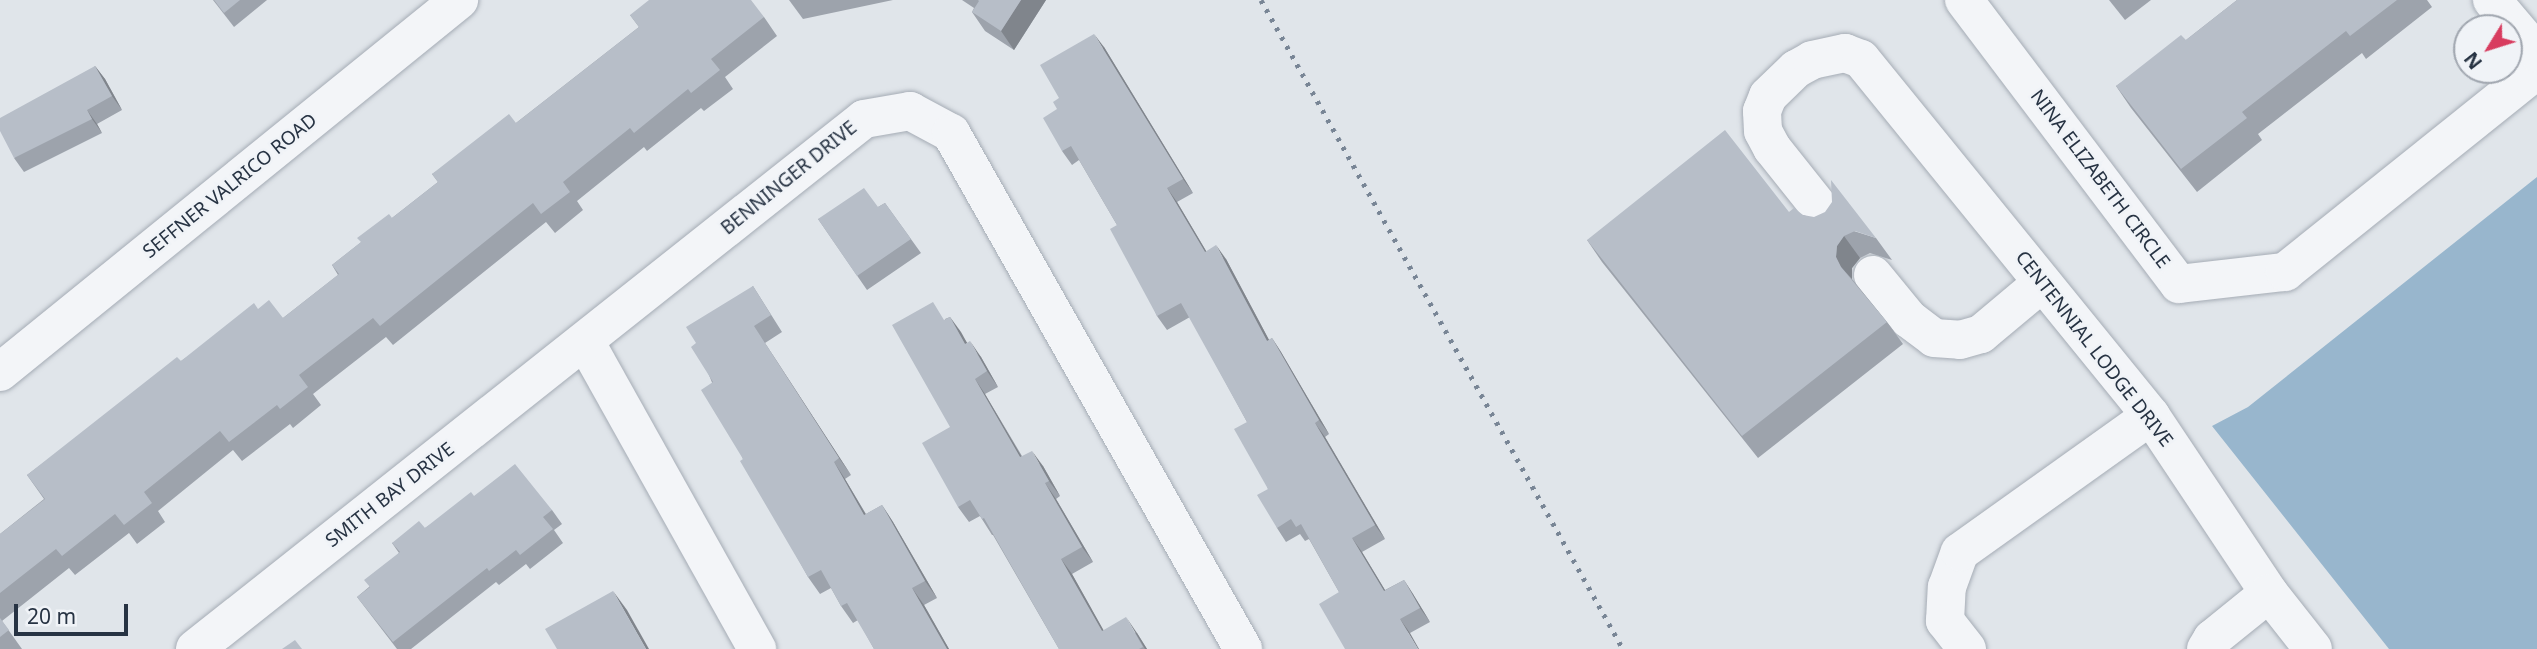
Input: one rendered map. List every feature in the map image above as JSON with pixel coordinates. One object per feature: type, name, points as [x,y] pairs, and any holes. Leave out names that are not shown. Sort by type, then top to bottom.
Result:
[{"type":"street","name":"SEFFNER VALRICO ROAD","points":[[0,372],[459,0]]},
{"type":"street","name":"NINA ELIZABETH CIRCLE","points":[[1964,0],[2179,284],[2285,272],[2537,70]]},
{"type":"street","points":[[2492,0],[2537,53]]},
{"type":"street","name":"CENTENNIAL LODGE DRIVE","points":[[1827,217],[1772,148],[1763,131],[1762,111],[1768,96],[1780,82],[1812,60],[1845,53],[1861,59],[2151,416],[2269,593],[2313,649]]},
{"type":"street","name":"BENNINGER DRIVE","points":[[585,341],[864,119],[910,111],[951,133],[1243,649]]},
{"type":"street","points":[[1873,275],[1909,319],[1934,338],[1960,340],[1981,334],[2042,283]]},
{"type":"street","points":[[585,341],[757,649]]},
{"type":"street","name":"SMITH BAY DRIVE","points":[[195,649],[585,341]]},
{"type":"street","points":[[1967,649],[1945,621],[1947,587],[1960,552],[2151,416]]},
{"type":"street","points":[[2206,649],[2212,639],[2269,593]]},
{"type":"water","points":[[2537,177],[2537,649],[2389,649],[2212,426],[2248,407]]},
{"type":"building","points":[[214,0],[240,0],[224,13]]},
{"type":"building","points":[[649,0],[751,0],[764,17],[711,59],[720,70],[691,93],[688,89],[634,133],[630,128],[563,182],[570,192],[541,214],[533,203],[380,326],[373,318],[299,375],[308,387],[280,409],[277,405],[229,442],[220,431],[144,492],[152,503],[124,525],[115,514],[62,556],[56,549],[0,593],[0,534],[45,499],[27,475],[177,357],[181,361],[254,303],[258,309],[269,300],[283,318],[339,274],[332,265],[361,242],[357,238],[389,214],[392,218],[438,182],[432,174],[509,114],[516,123],[639,27],[630,15]]},
{"type":"building","points":[[978,0],[1021,0],[1001,31],[972,12]]},
{"type":"building","points":[[2237,0],[2397,0],[2350,36],[2346,31],[2242,112],[2247,118],[2181,169],[2116,86],[2181,35],[2186,40]]},
{"type":"building","points":[[1094,34],[1183,179],[1167,188],[1205,252],[1216,245],[1267,341],[1272,338],[1319,420],[1315,423],[1375,525],[1352,538],[1384,591],[1404,580],[1420,608],[1400,619],[1418,649],[1345,649],[1319,604],[1339,592],[1301,524],[1296,527],[1291,519],[1277,528],[1257,495],[1268,489],[1234,429],[1247,422],[1181,303],[1157,316],[1110,229],[1117,225],[1071,146],[1062,151],[1043,118],[1057,109],[1053,102],[1059,98],[1040,65]]},
{"type":"building","points":[[95,66],[112,96],[87,110],[92,119],[14,158],[0,131],[0,118]]},
{"type":"building","points":[[1725,130],[1789,212],[1794,208],[1803,215],[1814,217],[1825,212],[1832,202],[1831,180],[1876,238],[1855,231],[1844,236],[1837,246],[1836,257],[1841,267],[1887,322],[1742,436],[1587,240]]},
{"type":"building","points":[[864,188],[878,207],[885,203],[911,239],[857,276],[818,219]]},
{"type":"building","points":[[753,286],[771,315],[754,326],[839,458],[834,462],[864,515],[882,505],[925,581],[912,588],[947,649],[874,649],[847,603],[841,606],[821,570],[808,577],[740,461],[743,459],[701,390],[713,382],[691,347],[696,343],[686,327]]},
{"type":"building","points":[[933,302],[944,320],[950,317],[965,344],[970,341],[987,371],[975,379],[1020,457],[1032,451],[1049,481],[1045,483],[1082,547],[1061,559],[1102,631],[1126,617],[1143,647],[1059,649],[984,518],[982,519],[970,500],[958,507],[922,443],[950,427],[892,325]]},
{"type":"building","points":[[515,464],[552,510],[543,517],[553,529],[520,555],[516,550],[489,571],[487,568],[393,642],[357,597],[370,587],[364,580],[400,552],[392,543],[419,521],[425,528],[471,492],[474,496]]},
{"type":"building","points":[[613,591],[646,649],[557,649],[545,629]]},
{"type":"building","points":[[0,618],[9,630],[0,637]]},
{"type":"building","points":[[295,640],[302,649],[282,649]]},
{"type":"railway","points":[[1261,0],[1623,649]]}]
